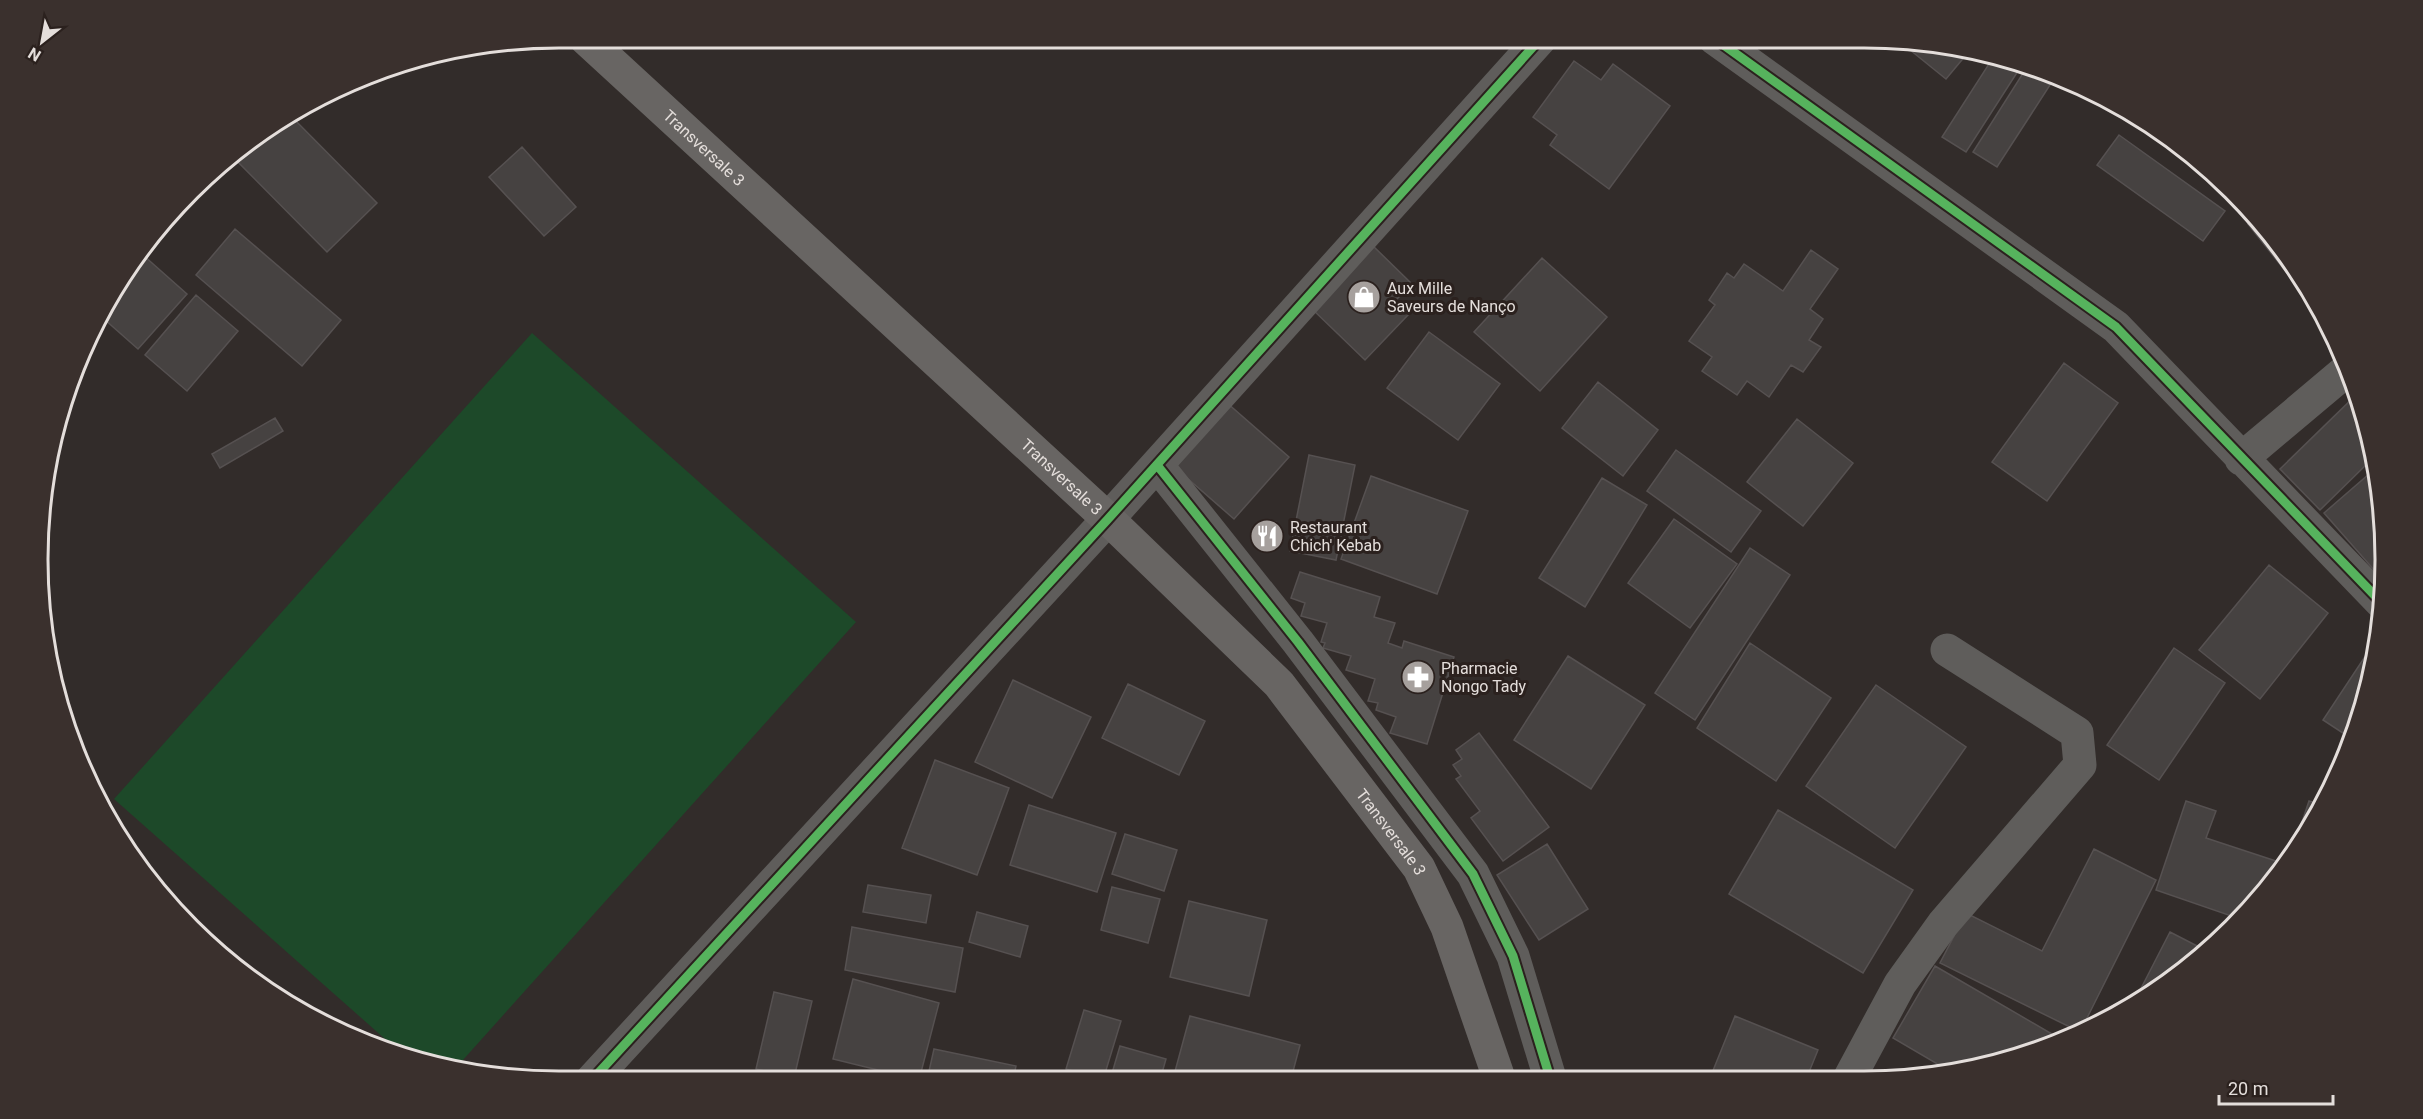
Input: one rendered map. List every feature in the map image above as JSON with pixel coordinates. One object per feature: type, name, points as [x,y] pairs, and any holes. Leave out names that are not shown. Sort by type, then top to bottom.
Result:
[{"type":"main road","name":"Transversale 3","points":[[596,48],[1108,519],[1279,684],[1419,868],[1447,927],[1497,1071]]},
{"type":"street","points":[[600,1071],[1108,519],[1532,48]]},
{"type":"street","points":[[1728,48],[2116,327],[2374,595]]},
{"type":"street","points":[[2241,459],[2340,375]]},
{"type":"street","points":[[1157,465],[1298,642],[1473,874],[1513,956],[1548,1071]]},
{"type":"street","points":[[1853,1071],[1900,984],[1943,924],[2080,765],[2077,733],[1947,650]]},
{"type":"green space","points":[[532,333],[856,622],[462,1061],[427,1054],[387,1041],[114,799]]},
{"type":"building","points":[[1910,50],[1963,58],[1946,79]]},
{"type":"building","points":[[1574,61],[1601,80],[1613,64],[1670,106],[1609,189],[1550,145],[1557,135],[1533,117]]},
{"type":"building","points":[[1989,64],[2018,72],[1966,152],[1942,137]]},
{"type":"building","points":[[2023,73],[2050,85],[1997,167],[1973,152]]},
{"type":"building","points":[[296,121],[377,203],[327,252],[238,162],[275,134]]},
{"type":"building","points":[[2119,135],[2225,211],[2203,241],[2097,165]]},
{"type":"building","points":[[522,147],[576,207],[544,236],[489,177]]},
{"type":"building","points":[[2248,224],[2269,248],[2290,278]]},
{"type":"building","points":[[235,229],[341,320],[302,366],[196,275]]},
{"type":"building","points":[[1370,243],[1412,284],[1395,301],[1408,315],[1365,360],[1309,306]]},
{"type":"building","points":[[1811,250],[1838,269],[1810,309],[1823,319],[1809,340],[1821,347],[1803,372],[1791,365],[1769,397],[1747,381],[1737,395],[1702,371],[1712,357],[1689,341],[1715,305],[1709,300],[1727,273],[1734,278],[1744,264],[1783,291]]},
{"type":"building","points":[[147,258],[187,294],[138,349],[107,322]]},
{"type":"building","points":[[1542,258],[1607,317],[1540,391],[1474,332]]},
{"type":"building","points":[[196,295],[238,331],[187,391],[145,355]]},
{"type":"building","points":[[1429,332],[1500,384],[1458,440],[1387,388]]},
{"type":"building","points":[[2064,363],[2118,403],[2047,501],[1992,462]]},
{"type":"building","points":[[1598,382],[1658,430],[1623,476],[1562,428]]},
{"type":"building","points":[[2350,401],[2366,465],[2320,510],[2280,469]]},
{"type":"building","points":[[1226,402],[1289,457],[1234,519],[1171,464]]},
{"type":"building","points":[[275,418],[283,431],[220,468],[212,454]]},
{"type":"building","points":[[1797,419],[1853,463],[1803,526],[1747,482]]},
{"type":"building","points":[[1676,450],[1761,511],[1731,552],[1647,491]]},
{"type":"building","points":[[1309,455],[1355,465],[1336,560],[1290,551]]},
{"type":"building","points":[[2368,475],[2374,526],[2375,571],[2324,513]]},
{"type":"building","points":[[1371,476],[1468,511],[1437,594],[1341,559]]},
{"type":"building","points":[[1602,478],[1647,505],[1585,607],[1539,578]]},
{"type":"building","points":[[1674,519],[1737,564],[1690,628],[1628,583]]},
{"type":"building","points":[[1750,548],[1790,575],[1695,720],[1655,693]]},
{"type":"building","points":[[2269,565],[2328,613],[2260,699],[2199,650]]},
{"type":"building","points":[[1300,572],[1380,597],[1374,617],[1395,623],[1388,643],[1402,648],[1404,641],[1454,657],[1427,744],[1390,733],[1396,717],[1376,710],[1378,703],[1368,701],[1375,679],[1346,670],[1351,656],[1323,648],[1325,643],[1321,642],[1327,623],[1301,616],[1305,603],[1291,598]]},
{"type":"building","points":[[1750,643],[1831,698],[1776,781],[1697,728]]},
{"type":"building","points":[[2174,648],[2225,683],[2159,780],[2107,745]]},
{"type":"building","points":[[1568,656],[1645,705],[1591,789],[1514,740]]},
{"type":"building","points":[[2366,656],[2358,692],[2344,734],[2323,720]]},
{"type":"building","points":[[1013,680],[1091,717],[1052,798],[975,762]]},
{"type":"building","points":[[1128,684],[1205,721],[1179,775],[1102,738]]},
{"type":"building","points":[[1876,685],[1966,747],[1895,848],[1806,786]]},
{"type":"building","points":[[1479,733],[1549,827],[1503,861],[1471,818],[1480,811],[1456,779],[1461,776],[1453,765],[1462,759],[1456,750]]},
{"type":"building","points":[[935,760],[1009,788],[977,875],[902,848]]},
{"type":"building","points":[[2186,801],[2216,811],[2206,838],[2276,861],[2230,916],[2156,890]]},
{"type":"building","points":[[2309,801],[2313,802],[2306,815],[2302,822]]},
{"type":"building","points":[[1029,805],[1116,833],[1097,892],[1010,865]]},
{"type":"building","points":[[1778,810],[1913,890],[1863,973],[1729,894]]},
{"type":"building","points":[[1125,834],[1177,850],[1164,891],[1112,874]]},
{"type":"building","points":[[1547,844],[1588,909],[1539,940],[1497,875]]},
{"type":"building","points":[[2094,849],[2156,880],[2086,1020],[2070,1027],[1940,963],[1966,913],[2042,951]]},
{"type":"building","points":[[868,885],[931,895],[926,923],[863,912]]},
{"type":"building","points":[[1112,887],[1160,899],[1148,943],[1101,930]]},
{"type":"building","points":[[1189,901],[1267,920],[1249,996],[1170,977]]},
{"type":"building","points":[[977,912],[1028,926],[1020,957],[969,942]]},
{"type":"building","points":[[852,927],[963,948],[955,992],[845,970]]},
{"type":"building","points":[[2170,932],[2198,946],[2175,965],[2140,989]]},
{"type":"building","points":[[1935,966],[2053,1034],[1996,1054],[1940,1065],[1893,1038]]},
{"type":"building","points":[[853,979],[939,1003],[921,1071],[882,1071],[833,1059]]},
{"type":"building","points":[[774,992],[812,1001],[796,1071],[756,1069]]},
{"type":"building","points":[[1084,1010],[1121,1021],[1106,1071],[1066,1069]]},
{"type":"building","points":[[1190,1016],[1300,1045],[1293,1071],[1175,1071]]},
{"type":"building","points":[[1735,1016],[1818,1050],[1809,1071],[1713,1071]]},
{"type":"building","points":[[1120,1046],[1166,1059],[1163,1071],[1113,1071]]},
{"type":"building","points":[[934,1049],[1016,1066],[1015,1071],[929,1071]]},
{"type":"cycle path","points":[[600,1071],[1108,519],[1532,48]]},
{"type":"cycle path","points":[[1728,48],[2116,327],[2374,595]]},
{"type":"cycle path","points":[[1157,465],[1298,642],[1473,874],[1513,956],[1548,1071]]},
{"type":"place","name":"Aux Mille Saveurs de Nanço","points":[[1364,297]]},
{"type":"place","name":"Restaurant Chich' Kebab","points":[[1267,536]]},
{"type":"place","name":"Pharmacie Nongo Tady","points":[[1418,677]]}]
